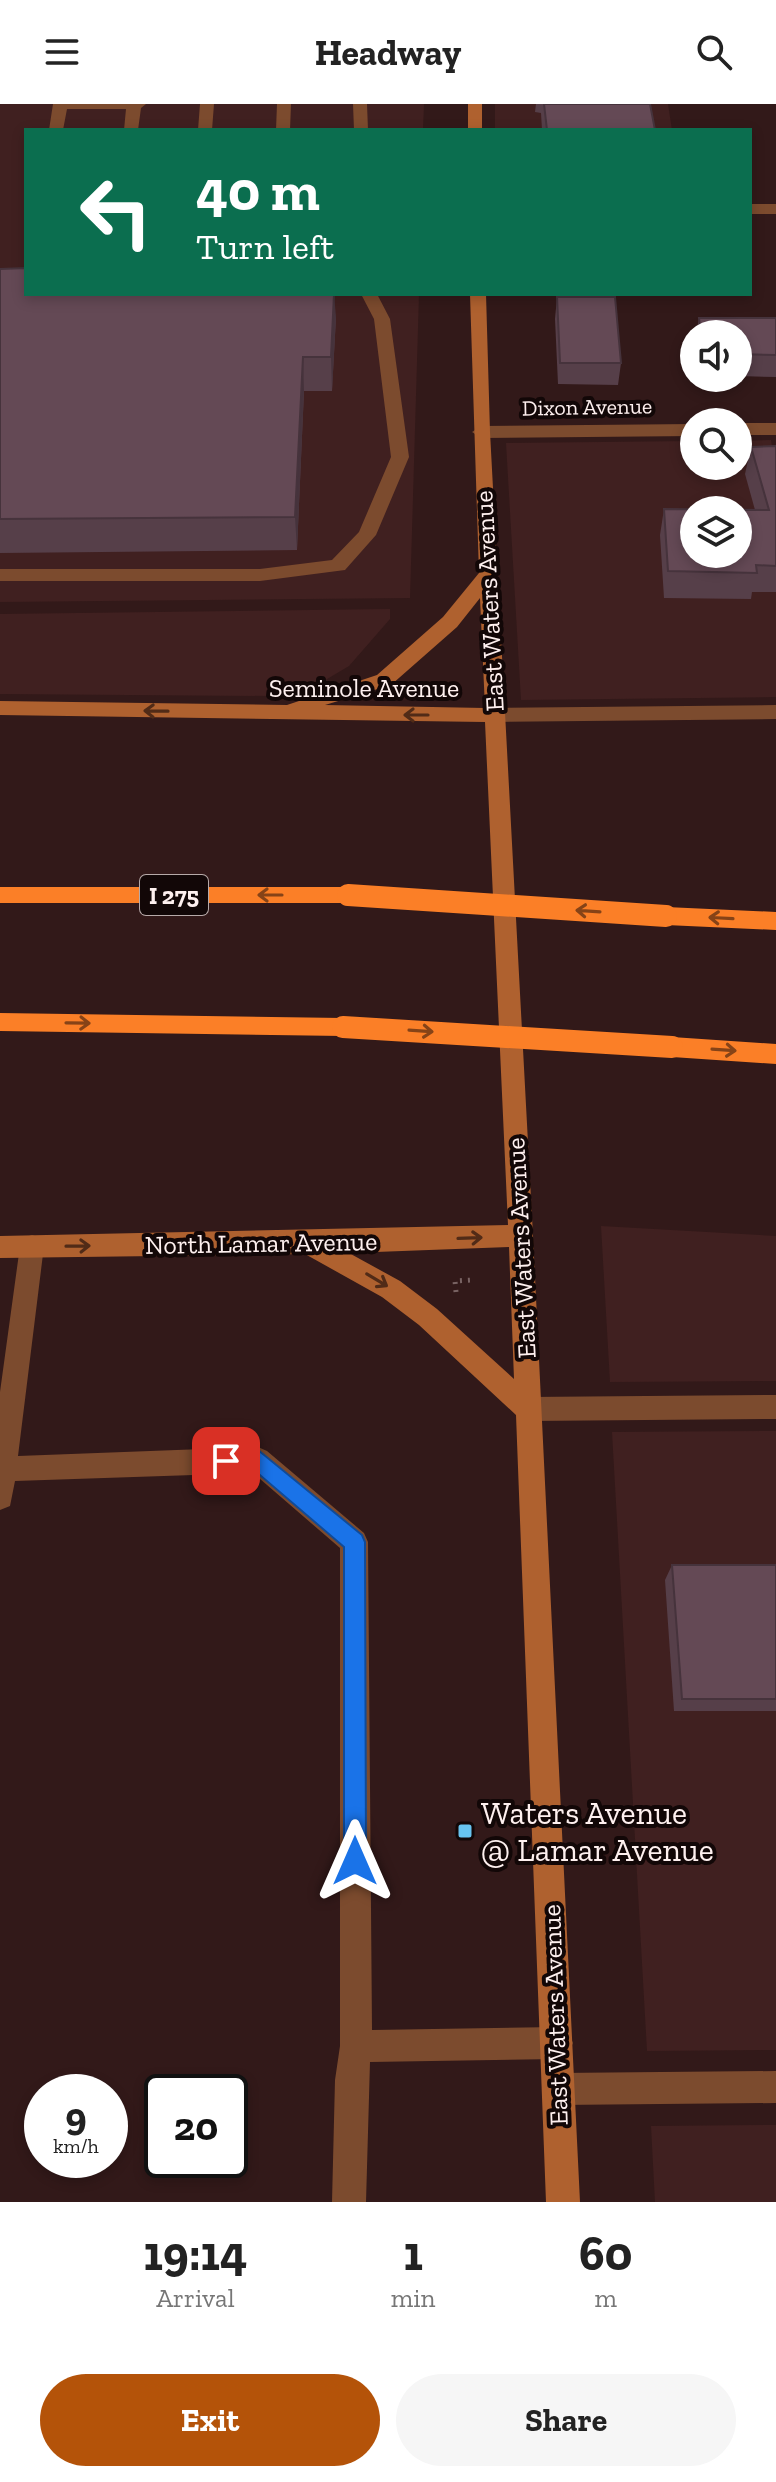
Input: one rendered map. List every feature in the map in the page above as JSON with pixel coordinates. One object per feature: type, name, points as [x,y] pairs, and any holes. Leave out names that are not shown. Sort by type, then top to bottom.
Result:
[{"type":"highway","name":"I 275","points":[[0,895],[348,895],[776,921]]},
{"type":"highway","points":[[0,1022],[343,1027],[776,1054]]},
{"type":"main road","points":[[475,104],[475,128]]},
{"type":"main road","name":"East Waters Avenue","points":[[478,296],[481,432],[521,1236],[563,2202]]},
{"type":"main road","points":[[274,714],[384,680],[450,622],[488,574]]},
{"type":"main road","name":"Seminole Avenue","points":[[0,708],[494,715]]},
{"type":"main road","name":"North Lamar Avenue","points":[[0,1247],[308,1243],[521,1236]]},
{"type":"main road","points":[[308,1243],[391,1289],[428,1317],[528,1409]]},
{"type":"street","points":[[56,128],[60,104],[136,104],[131,128]]},
{"type":"street","points":[[205,128],[207,104]]},
{"type":"street","points":[[283,128],[284,104]]},
{"type":"street","points":[[360,104],[361,128]]},
{"type":"street","points":[[752,209],[776,209]]},
{"type":"street","points":[[0,575],[260,575],[338,566],[367,535],[400,457],[382,319],[370,296]]},
{"type":"street","points":[[752,429],[776,429]]},
{"type":"street","name":"Dixon Avenue","points":[[481,432],[680,430]]},
{"type":"street","name":"Seminole Avenue","points":[[494,715],[776,712]]},
{"type":"street","points":[[0,1497],[32,1246]]},
{"type":"street","points":[[528,1409],[776,1407]]},
{"type":"street","points":[[2,1469],[258,1460],[354,1542],[356,2046],[351,2080],[349,2202]]},
{"type":"street","points":[[356,2046],[557,2043]]},
{"type":"street","points":[[558,2089],[776,2087]]},
{"type":"shaded area","points":[[0,104],[424,104],[423,128],[24,128],[24,296],[419,296],[410,598],[0,602]]},
{"type":"shaded area","points":[[495,104],[668,104],[672,128],[495,128]]},
{"type":"shaded area","points":[[771,440],[776,469],[776,697],[521,700],[506,443],[680,441],[680,480],[752,480],[752,441]]},
{"type":"shaded area","points":[[390,609],[390,619],[349,666],[317,685],[273,696],[0,694],[0,614]]},
{"type":"shaded area","points":[[601,1226],[776,1236],[776,1381],[610,1382]]},
{"type":"shaded area","points":[[776,1431],[776,2050],[647,2051],[612,1432]]},
{"type":"shaded area","points":[[776,2125],[776,2202],[655,2202],[651,2126]]},
{"type":"building","points":[[544,104],[650,104],[655,128],[547,128]]},
{"type":"building","points":[[24,268],[24,296],[334,296],[331,357],[303,357],[295,517],[0,519],[0,269]]},
{"type":"building","points":[[557,297],[615,297],[621,363],[560,363]]},
{"type":"building","points":[[776,318],[776,355],[752,354],[752,320],[699,320]]},
{"type":"building","points":[[776,446],[776,566],[756,565],[757,573],[668,571],[664,509],[680,509],[680,568],[752,568],[752,510],[769,510],[752,447]]},
{"type":"building","points":[[672,1565],[776,1565],[776,1699],[682,1699]]},
{"type":"place","name":"Waters Avenue @ Lamar Avenue","points":[[465,1831]]},
{"type":"route","points":[[226,1461],[258,1460],[354,1542],[355,1861]]}]
